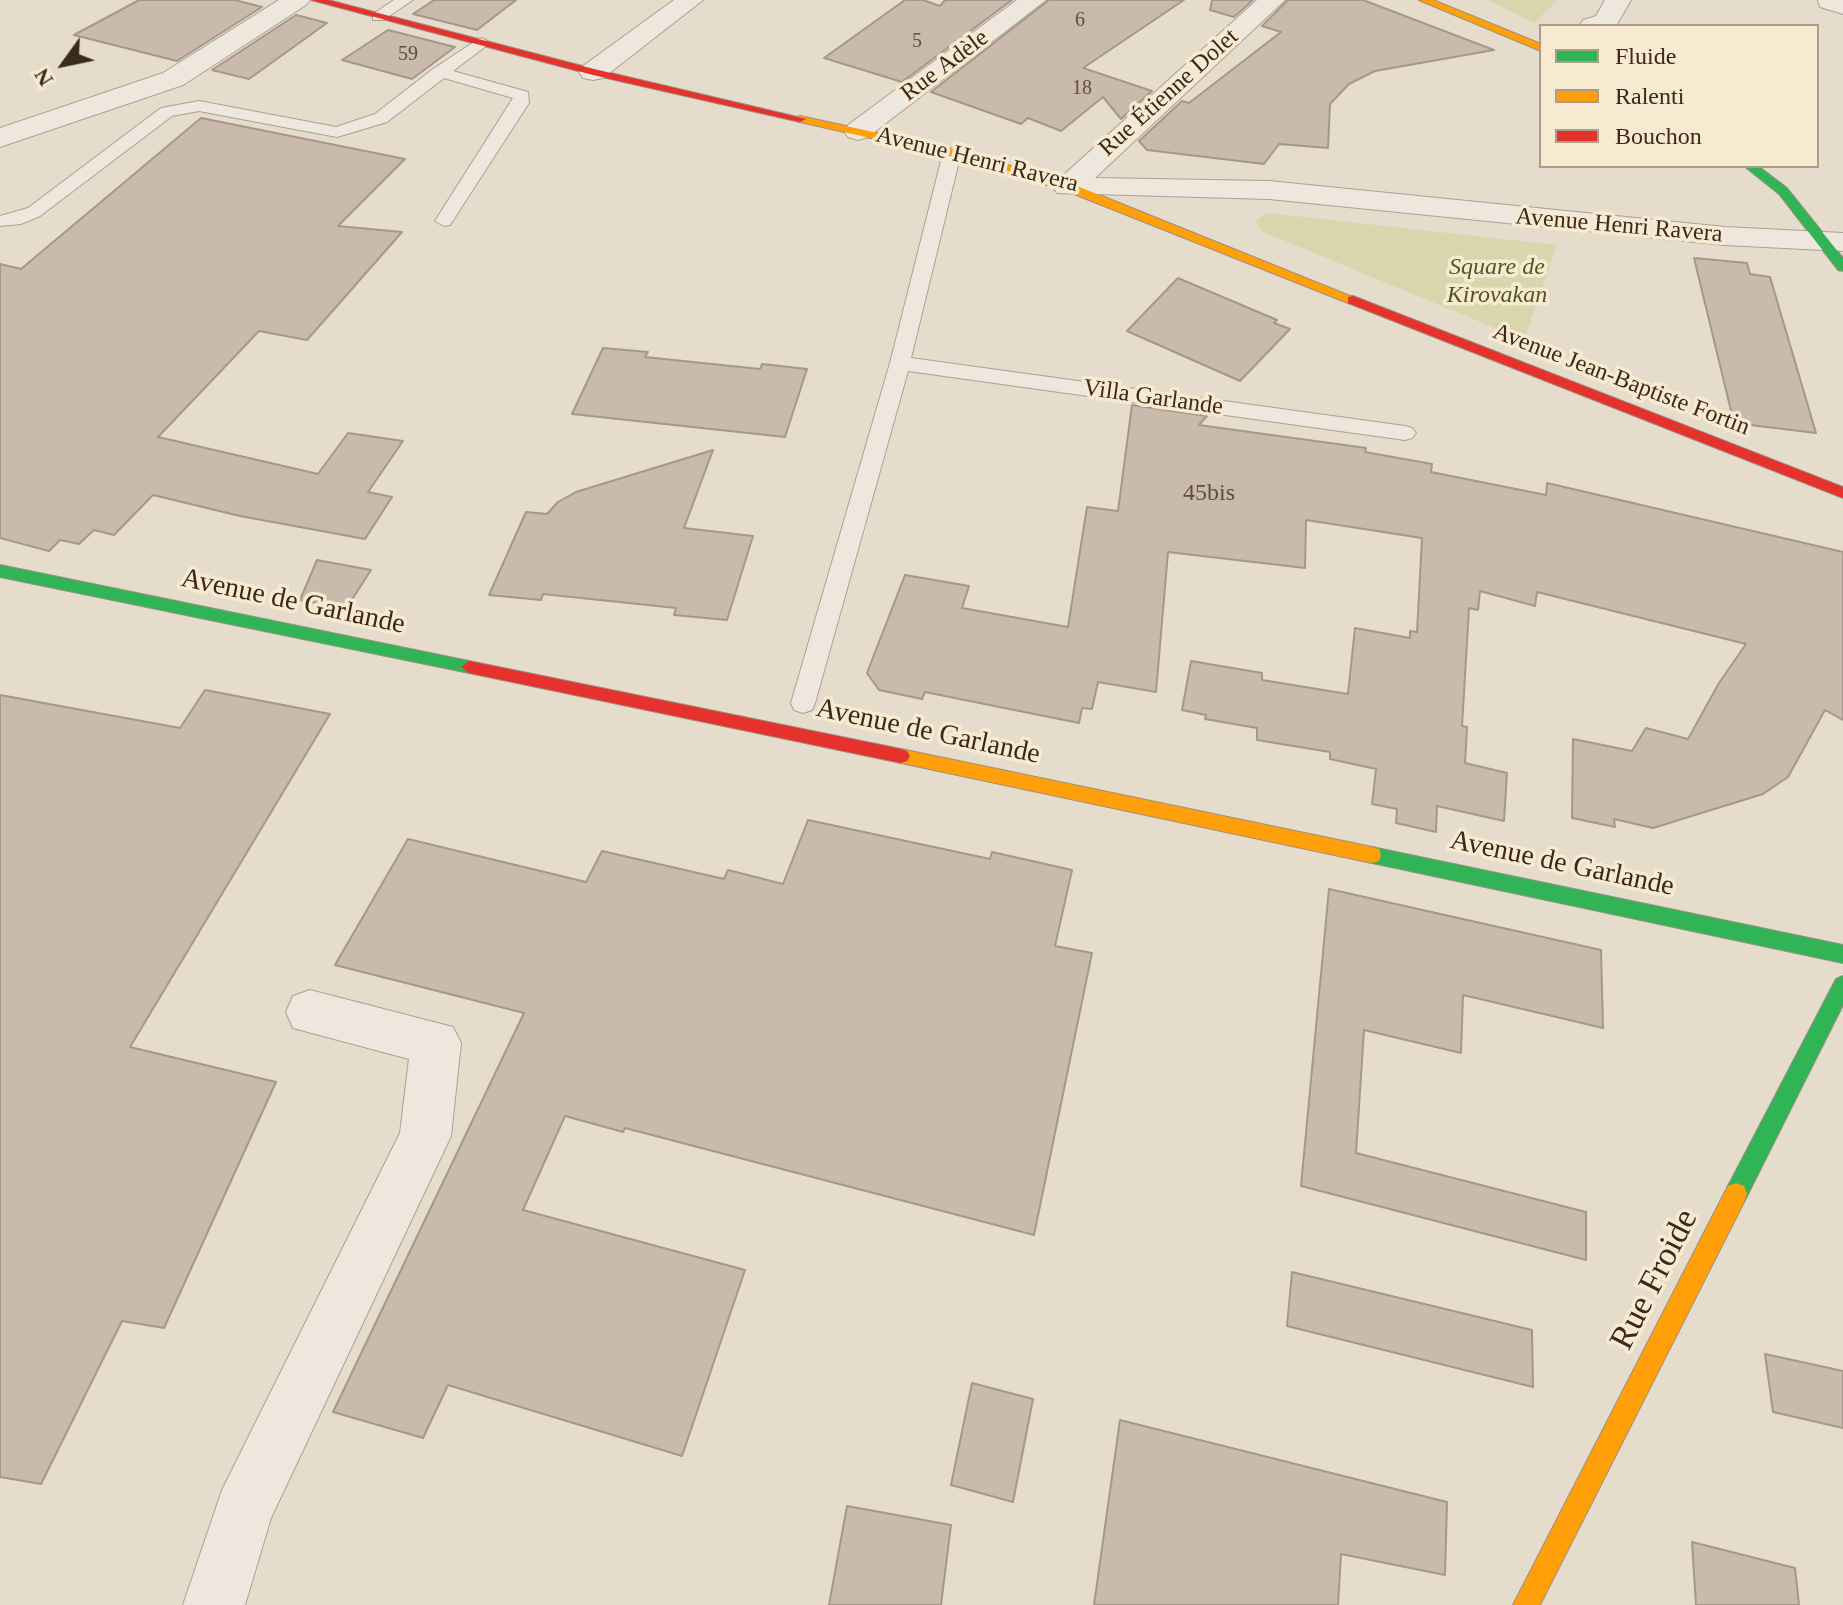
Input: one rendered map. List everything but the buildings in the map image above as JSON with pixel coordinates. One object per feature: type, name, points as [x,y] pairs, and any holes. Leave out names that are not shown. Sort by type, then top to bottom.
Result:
[{"type":"street","points":[[0,138],[173,79],[297,0]]},
{"type":"street","name":"Avenue Henri Ravera","points":[[316,0],[593,72],[952,153],[1068,187],[1269,190],[1837,250]]},
{"type":"street","points":[[593,72],[690,0]]},
{"type":"street","name":"Rue Adèle","points":[[858,131],[1033,0]]},
{"type":"street","name":"Rue Étienne Dolet","points":[[1068,187],[1272,0]]},
{"type":"street","points":[[1424,0],[1539,47]]},
{"type":"street","points":[[1461,0],[1539,37]]},
{"type":"street","points":[[1753,168],[1783,191],[1837,250]]},
{"type":"street","name":"Avenue Jean-Baptiste Fortin","points":[[1068,187],[1843,493]]},
{"type":"street","points":[[1188,235],[1211,191]]},
{"type":"street","name":"Avenue de Garlande","points":[[0,571],[824,739],[1843,954]]},
{"type":"street","name":"Rue Froide","points":[[1526,1605],[1843,985]]},
{"type":"street","points":[[214,1605],[243,1511],[425,1136],[436,1043],[310,1012]]},
{"type":"lane","points":[[378,17],[405,0]]},
{"type":"lane","points":[[0,221],[15,220],[34,212],[167,112],[185,106],[199,106],[337,132],[381,118],[480,43]]},
{"type":"lane","points":[[439,72],[522,95],[521,103],[444,221]]},
{"type":"lane","points":[[803,703],[900,363],[952,153]]},
{"type":"lane","name":"Villa Garlande","points":[[900,363],[1405,433]]},
{"type":"green space","points":[[1488,0],[1558,0],[1534,23]]},
{"type":"green space","name":"Square de Kirovakan","points":[[1267,213],[1557,245],[1524,340],[1261,231],[1256,221]]},
{"type":"traffic: fast","points":[[1753,168],[1783,191],[1843,267]]},
{"type":"traffic: fast","points":[[0,571],[469,667]]},
{"type":"traffic: fast","points":[[1372,855],[1843,954]]},
{"type":"traffic: fast","points":[[1736,1194],[1843,985]]},
{"type":"traffic: slow","points":[[1424,0],[1539,47]]},
{"type":"traffic: slow","points":[[800,119],[952,153],[1068,187],[1353,300]]},
{"type":"traffic: slow","points":[[901,756],[1372,855]]},
{"type":"traffic: slow","points":[[1526,1605],[1736,1194]]},
{"type":"traffic: jam","points":[[316,0],[593,72],[800,119]]},
{"type":"traffic: jam","points":[[1353,300],[1843,493]]},
{"type":"traffic: jam","points":[[469,667],[901,756]]}]
